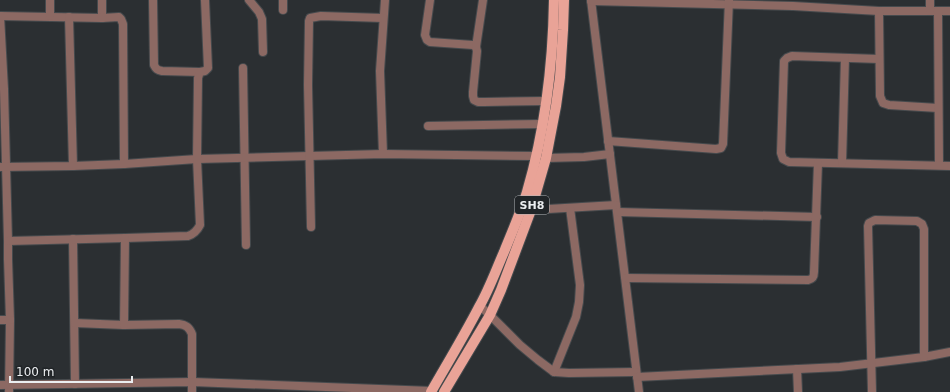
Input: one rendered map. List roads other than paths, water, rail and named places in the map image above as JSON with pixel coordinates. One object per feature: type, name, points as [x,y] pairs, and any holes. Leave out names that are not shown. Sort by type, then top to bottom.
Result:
[{"type":"main road","points":[[432,392],[480,306],[513,230],[541,157],[542,124],[552,50],[554,0]]},
{"type":"main road","name":"SH8","points":[[444,392],[490,315],[531,210],[541,157],[552,128],[560,77],[564,0]]},
{"type":"street","points":[[50,0],[50,16]]},
{"type":"street","points":[[102,0],[102,18]]},
{"type":"street","points":[[153,0],[155,68],[157,70],[200,72],[205,71],[208,68],[205,0]]},
{"type":"street","points":[[249,0],[259,12],[262,19],[263,52]]},
{"type":"street","points":[[282,0],[283,10]]},
{"type":"street","points":[[383,154],[380,71],[385,0]]},
{"type":"street","points":[[430,0],[425,35],[427,40],[430,42],[473,45],[476,47]]},
{"type":"street","points":[[483,0],[476,47],[477,51],[473,92],[474,100],[478,102],[546,101]]},
{"type":"street","points":[[639,392],[591,0],[794,3],[879,11],[950,11]]},
{"type":"street","points":[[930,0],[934,11],[939,165]]},
{"type":"street","points":[[608,141],[716,149],[721,148],[723,144],[729,2]]},
{"type":"street","points":[[879,11],[880,96],[883,103],[889,105],[938,108]]},
{"type":"street","points":[[9,388],[10,320],[4,259],[8,241],[3,167],[0,16],[119,17],[122,19],[124,164]]},
{"type":"street","points":[[311,227],[308,85],[310,18],[321,16],[383,18]]},
{"type":"street","points":[[69,17],[73,166]]},
{"type":"street","points":[[879,59],[792,56],[784,61],[781,153],[783,159],[789,162],[950,166]]},
{"type":"street","points":[[842,163],[845,58]]},
{"type":"street","points":[[243,68],[246,245]]},
{"type":"street","points":[[8,241],[188,236],[198,231],[200,225],[197,159],[198,78],[200,72]]},
{"type":"street","points":[[428,126],[542,124]]},
{"type":"street","points":[[3,167],[124,164],[245,157],[383,154],[584,157],[610,154]]},
{"type":"street","points":[[626,278],[812,279],[814,277],[818,163]]},
{"type":"street","points":[[531,210],[570,208],[617,209],[816,218]]},
{"type":"street","points":[[554,372],[576,317],[579,302],[580,285],[570,208]]},
{"type":"street","points":[[872,392],[868,226],[875,220],[917,221],[922,224],[924,229],[924,357]]},
{"type":"street","points":[[124,325],[125,238]]},
{"type":"street","points":[[73,239],[75,384]]},
{"type":"street","points":[[480,306],[520,345],[538,360],[554,372],[569,374],[637,375],[840,367],[924,357],[950,352]]},
{"type":"street","points":[[0,320],[10,320]]},
{"type":"street","points":[[75,323],[186,325],[192,334],[192,392]]},
{"type":"street","points":[[797,369],[798,392]]},
{"type":"street","points":[[0,385],[9,388],[75,384],[193,382],[432,392]]}]
